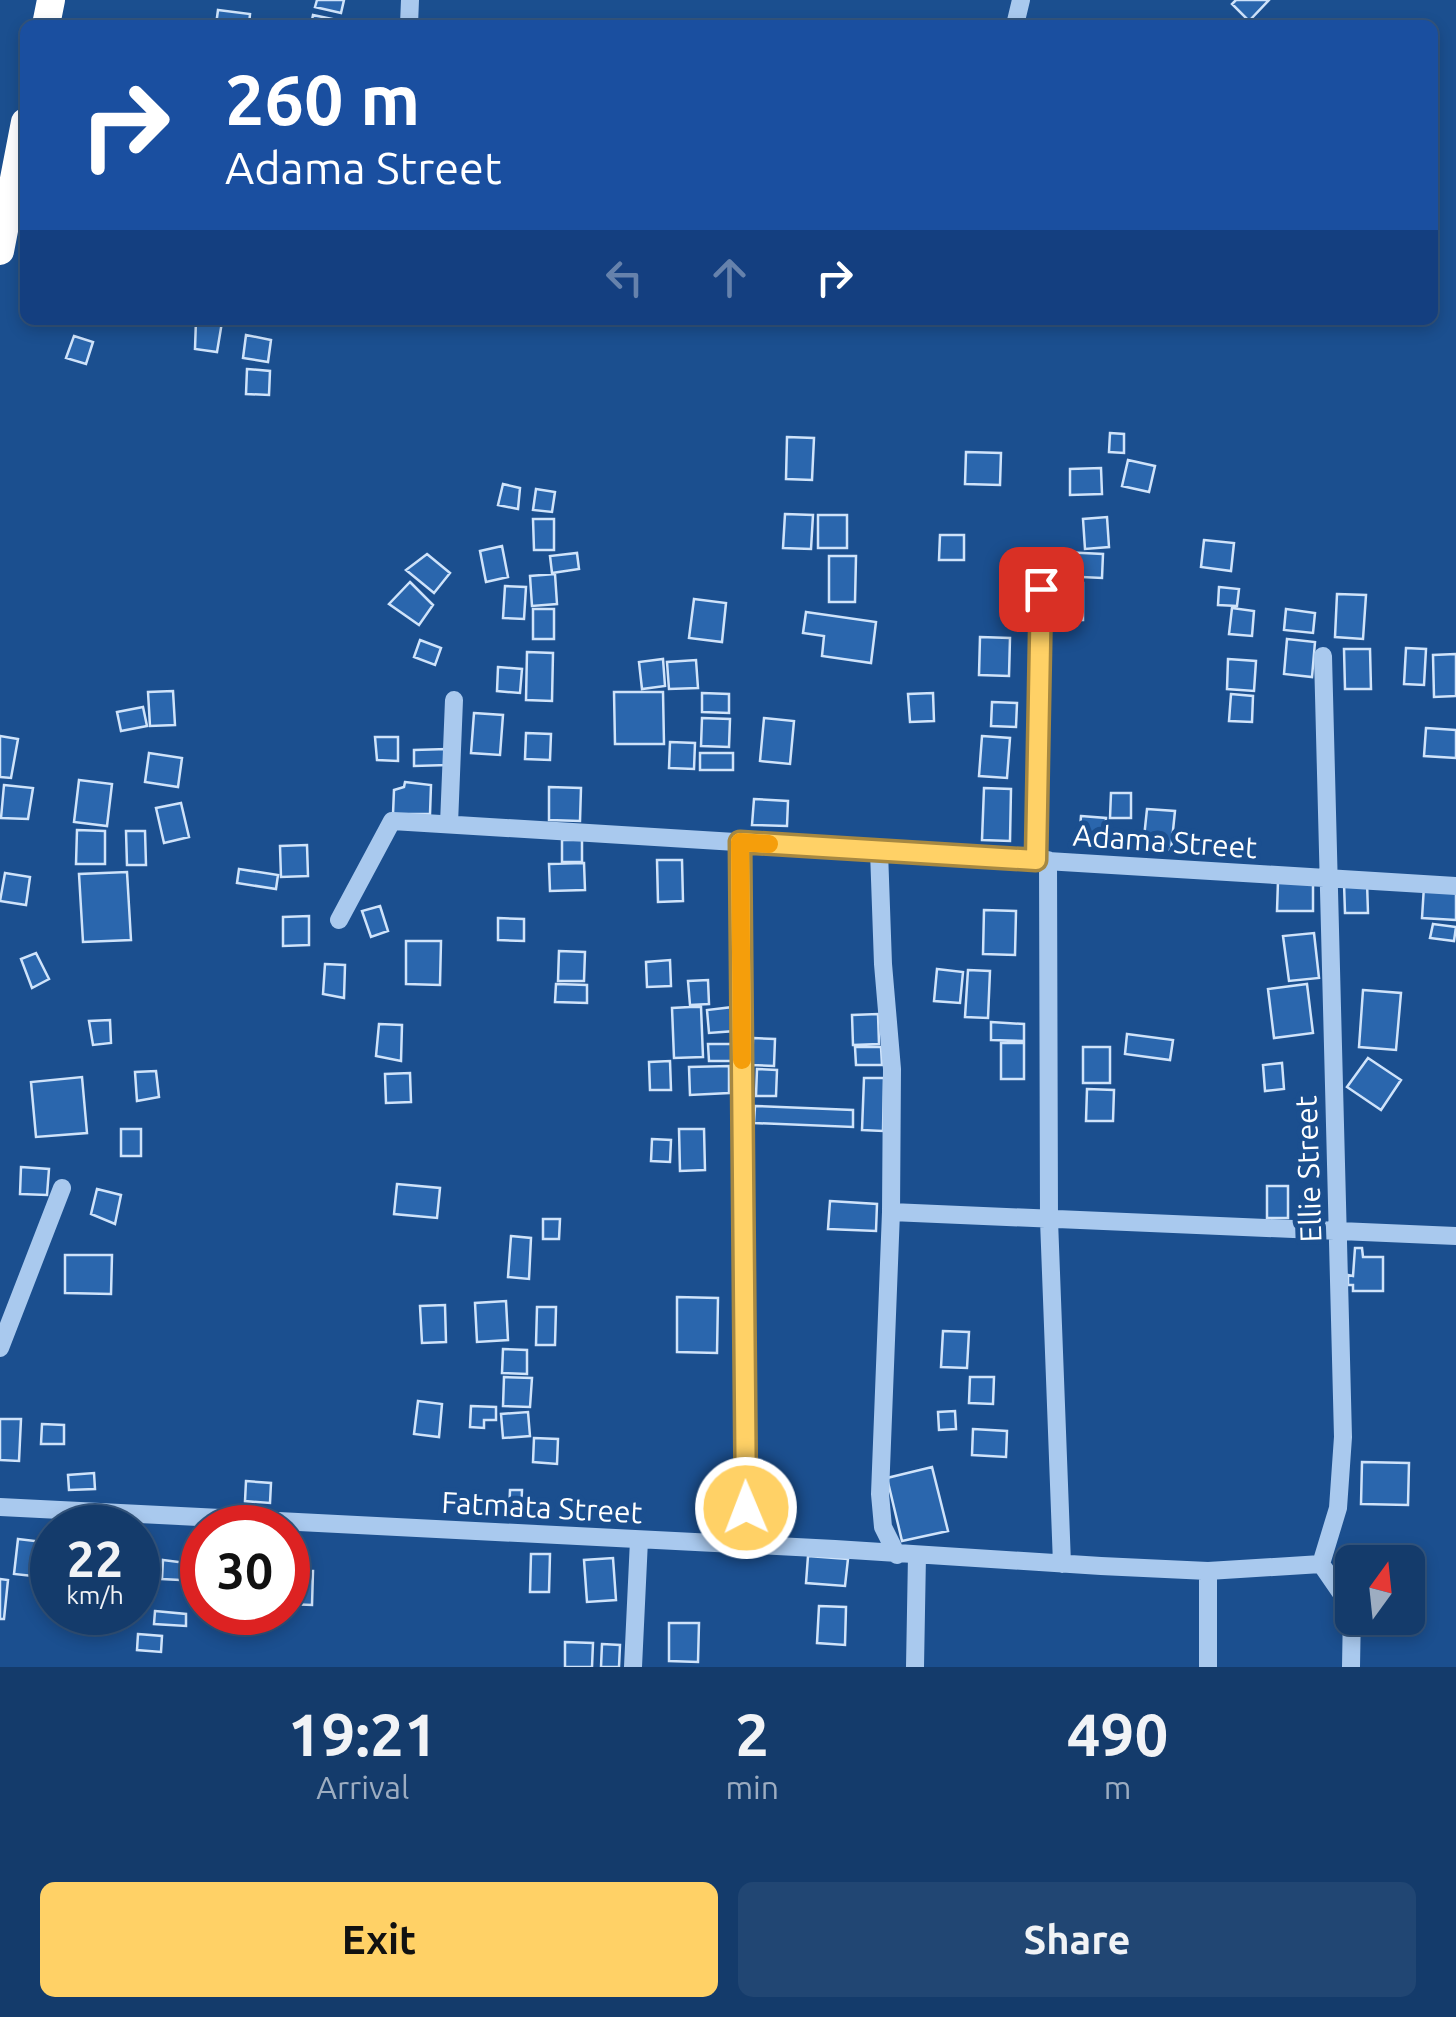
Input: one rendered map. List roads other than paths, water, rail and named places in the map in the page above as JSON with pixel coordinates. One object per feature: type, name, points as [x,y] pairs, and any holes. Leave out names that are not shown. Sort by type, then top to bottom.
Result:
[{"type":"highway","points":[[0,250],[5,191],[20,139]]},
{"type":"street","points":[[1041,561],[1049,1220],[1062,1564]]},
{"type":"street","name":"Ellie Street","points":[[1321,1564],[1338,1508],[1342,1437],[1323,656]]},
{"type":"street","points":[[450,824],[454,700]]},
{"type":"street","name":"Adama Street","points":[[339,920],[392,821],[1456,886]]},
{"type":"street","points":[[740,842],[746,1545]]},
{"type":"street","points":[[879,851],[892,1069],[891,1212],[880,1494],[883,1527],[896,1555]]},
{"type":"street","points":[[0,1348],[62,1188]]},
{"type":"street","points":[[891,1212],[1456,1236]]},
{"type":"street","name":"Fatmata Street","points":[[0,1507],[1208,1571],[1321,1564]]},
{"type":"street","points":[[633,1667],[639,1540]]},
{"type":"street","points":[[915,1667],[917,1555]]},
{"type":"street","points":[[1321,1564],[1352,1608],[1351,1667]]},
{"type":"street","points":[[1208,1571],[1208,1667]]}]
